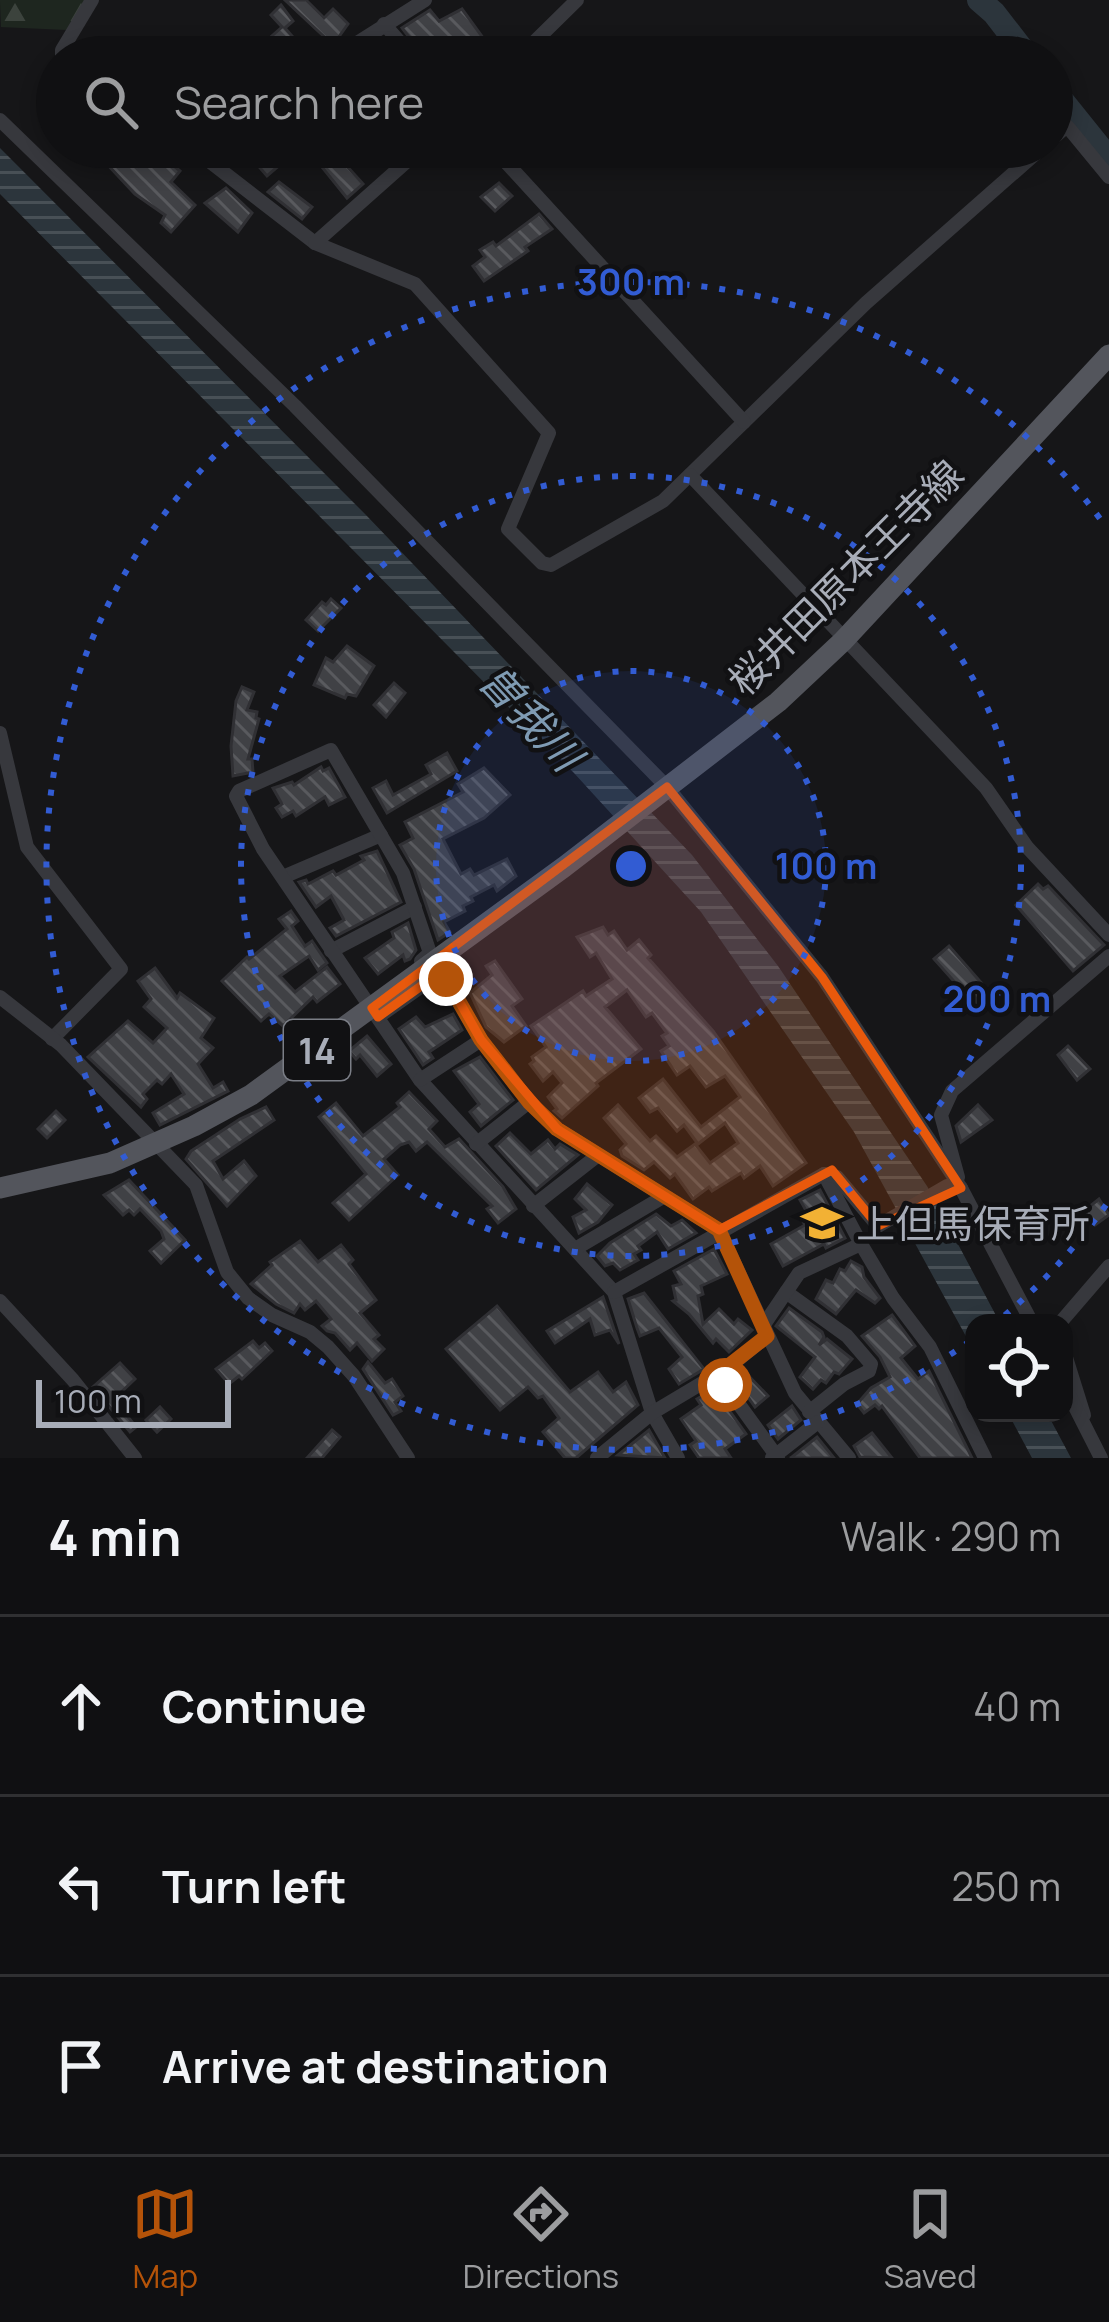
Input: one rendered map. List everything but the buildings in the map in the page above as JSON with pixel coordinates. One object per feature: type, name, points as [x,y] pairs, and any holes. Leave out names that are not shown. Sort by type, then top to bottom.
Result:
[{"type":"main road","name":"桜井田原本王寺線","points":[[0,1188],[110,1163],[159,1143],[251,1095],[375,1013],[778,702],[843,640],[1109,355]]},
{"type":"street","points":[[73,36],[92,0]]},
{"type":"street","points":[[366,36],[425,0]]},
{"type":"street","points":[[540,36],[577,0]]},
{"type":"street","points":[[384,24],[394,36]]},
{"type":"street","points":[[0,120],[36,155]]},
{"type":"street","points":[[1073,133],[1109,177]]},
{"type":"street","points":[[50,168],[296,406],[666,788],[822,976],[1027,1314]]},
{"type":"street","points":[[222,168],[315,243],[415,284],[549,433],[508,529],[542,563],[551,565],[663,501],[866,303],[1019,168]]},
{"type":"street","points":[[315,243],[399,168]]},
{"type":"street","points":[[511,168],[744,422]]},
{"type":"street","points":[[691,475],[986,788],[1027,847],[1109,935]]},
{"type":"street","points":[[0,733],[27,847],[121,969],[52,1039]]},
{"type":"street","points":[[375,1013],[374,997],[430,953],[403,873],[332,750],[239,790],[236,796],[263,849],[420,1080],[614,1292],[652,1412],[678,1458]]},
{"type":"street","points":[[283,877],[381,835]]},
{"type":"street","points":[[331,951],[415,907]]},
{"type":"street","points":[[954,1187],[941,1115],[952,1090],[1109,956]]},
{"type":"street","points":[[375,1013],[436,976],[446,979],[481,1040],[529,1102],[557,1129],[719,1230],[794,1393],[849,1458]]},
{"type":"street","points":[[0,997],[52,1039],[159,1143],[196,1185],[227,1272],[248,1298],[272,1316],[310,1332],[328,1347],[354,1376],[408,1458]]},
{"type":"street","points":[[420,1080],[481,1040]]},
{"type":"street","points":[[476,1144],[529,1102]]},
{"type":"street","points":[[533,1206],[597,1156]]},
{"type":"street","points":[[614,1292],[824,1174],[838,1177],[878,1226],[954,1187]]},
{"type":"street","points":[[824,1174],[893,1298],[930,1347],[985,1458]]},
{"type":"street","points":[[575,1249],[663,1197]]},
{"type":"street","points":[[597,1458],[652,1412],[721,1372],[765,1331],[799,1273],[861,1244]]},
{"type":"street","points":[[1068,1314],[1109,1266]]},
{"type":"street","points":[[721,1372],[775,1457],[844,1384],[869,1371],[871,1364],[847,1336],[786,1292]]},
{"type":"street","points":[[0,1301],[73,1380],[135,1458]]},
{"type":"street","points":[[1073,1376],[1083,1402],[1085,1426]]},
{"type":"street","points":[[1073,1403],[1101,1458]]},
{"type":"highlighted area","points":[[667,787],[822,977],[961,1188],[878,1226],[832,1170],[719,1230],[557,1129],[481,1040],[442,971],[378,1017],[372,1008]]},
{"type":"green space","points":[[0,0],[87,0],[68,30],[1,27]]},
{"type":"water","name":"曽我川","points":[[0,148],[366,515],[692,855],[778,966],[927,1186],[995,1314],[965,1314],[965,1335],[854,1132],[701,912],[574,773],[0,194]]},
{"type":"water","points":[[1013,1422],[1052,1422],[1071,1458],[1032,1458]]},
{"type":"waterway","points":[[979,0],[1012,36]]},
{"type":"waterway","points":[[1073,114],[1109,159]]},
{"type":"place","name":"上但馬保育所","points":[[822,1223]]},
{"type":"route","points":[[446,979],[481,1040],[529,1102],[557,1129],[719,1230],[767,1336],[721,1372],[725,1385]]}]
